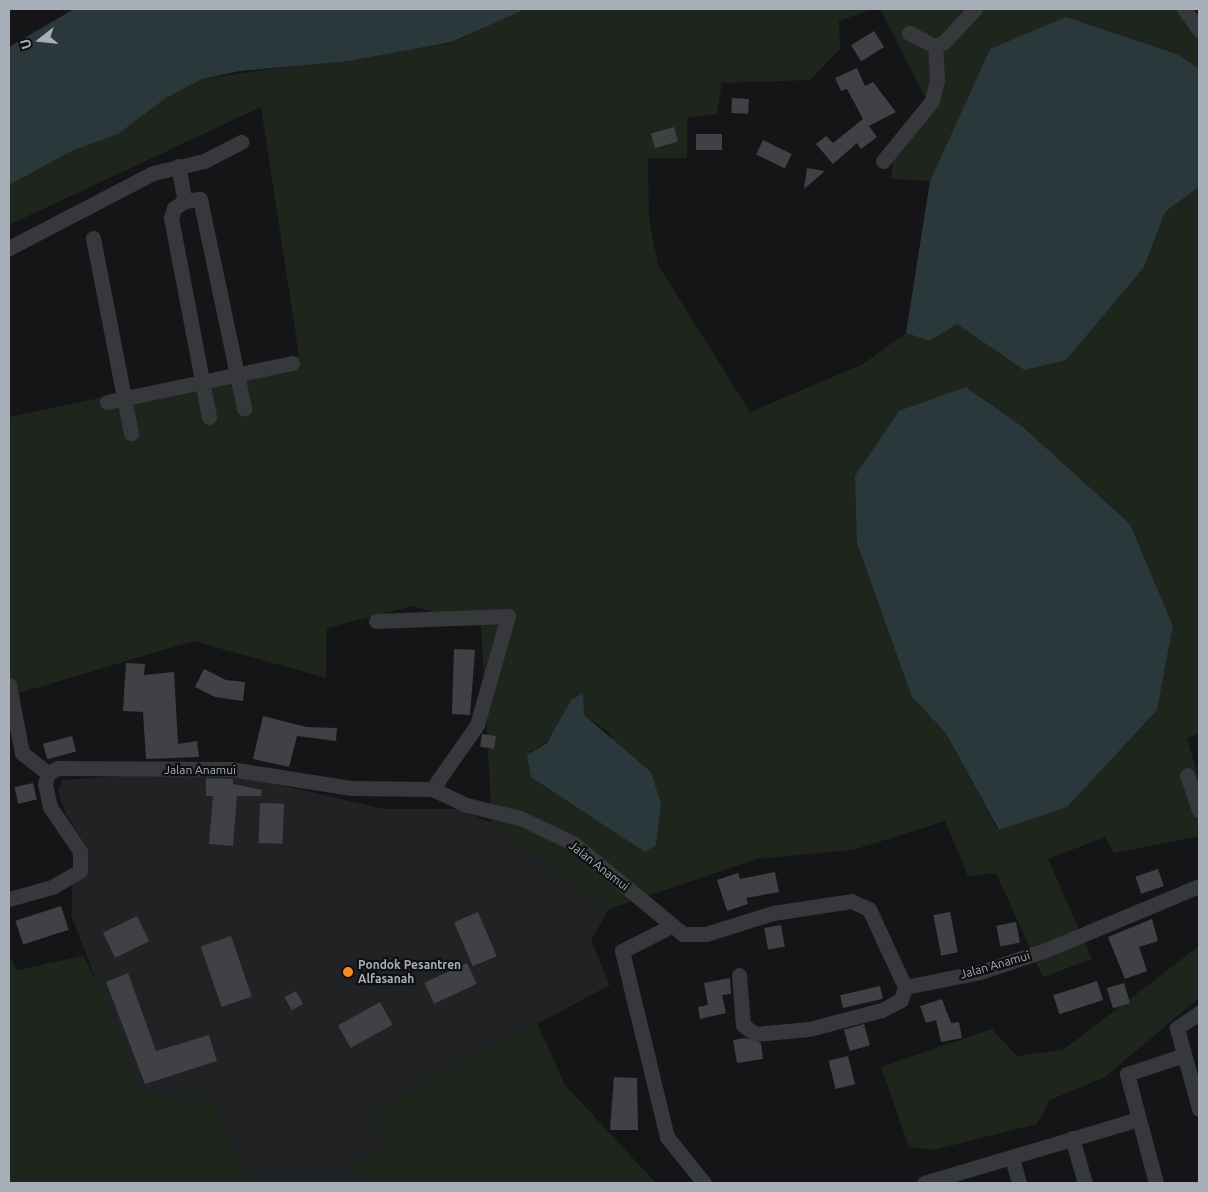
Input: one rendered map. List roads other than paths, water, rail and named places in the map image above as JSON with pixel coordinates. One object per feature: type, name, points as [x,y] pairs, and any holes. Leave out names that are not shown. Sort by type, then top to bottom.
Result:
[{"type":"street","points":[[935,46],[944,42],[975,9]]},
{"type":"street","points":[[1184,9],[1199,30]]},
{"type":"street","points":[[909,33],[935,46]]},
{"type":"street","points":[[883,161],[932,101],[937,80],[935,46]]},
{"type":"street","points":[[9,248],[153,173],[204,161],[241,142]]},
{"type":"street","points":[[178,166],[185,201]]},
{"type":"street","points":[[209,417],[171,218],[174,208],[185,201],[200,199],[244,408]]},
{"type":"street","points":[[93,238],[131,433]]},
{"type":"street","points":[[107,402],[292,363]]},
{"type":"street","points":[[376,621],[508,616],[477,725],[432,790]]},
{"type":"street","points":[[9,685],[22,752],[48,773],[45,784],[50,807],[80,851],[80,870],[52,886],[9,899]]},
{"type":"street","name":"Jalan Anamui","points":[[48,773],[58,768],[231,769],[351,788],[432,790],[467,805],[520,818],[572,844],[683,934],[706,934],[773,913],[851,902],[876,917],[904,987],[980,972],[1046,950],[1199,886]]},
{"type":"street","points":[[1187,775],[1199,810]]},
{"type":"street","points":[[671,926],[622,951],[667,1137],[704,1183]]},
{"type":"street","points":[[739,975],[743,1025],[764,1034],[810,1029],[882,1010],[901,1000],[904,987]]},
{"type":"street","points":[[1199,1013],[1177,1028],[1199,1109]]},
{"type":"street","points":[[1156,1183],[1128,1074],[1184,1055]]},
{"type":"street","points":[[924,1183],[948,1180],[1012,1157],[1139,1119]]},
{"type":"street","points":[[1072,1138],[1084,1183]]},
{"type":"street","points":[[1012,1157],[1019,1183]]},
{"type":"place","name":"Pondok Pesantren Alfasanah","points":[[348,972]]}]
